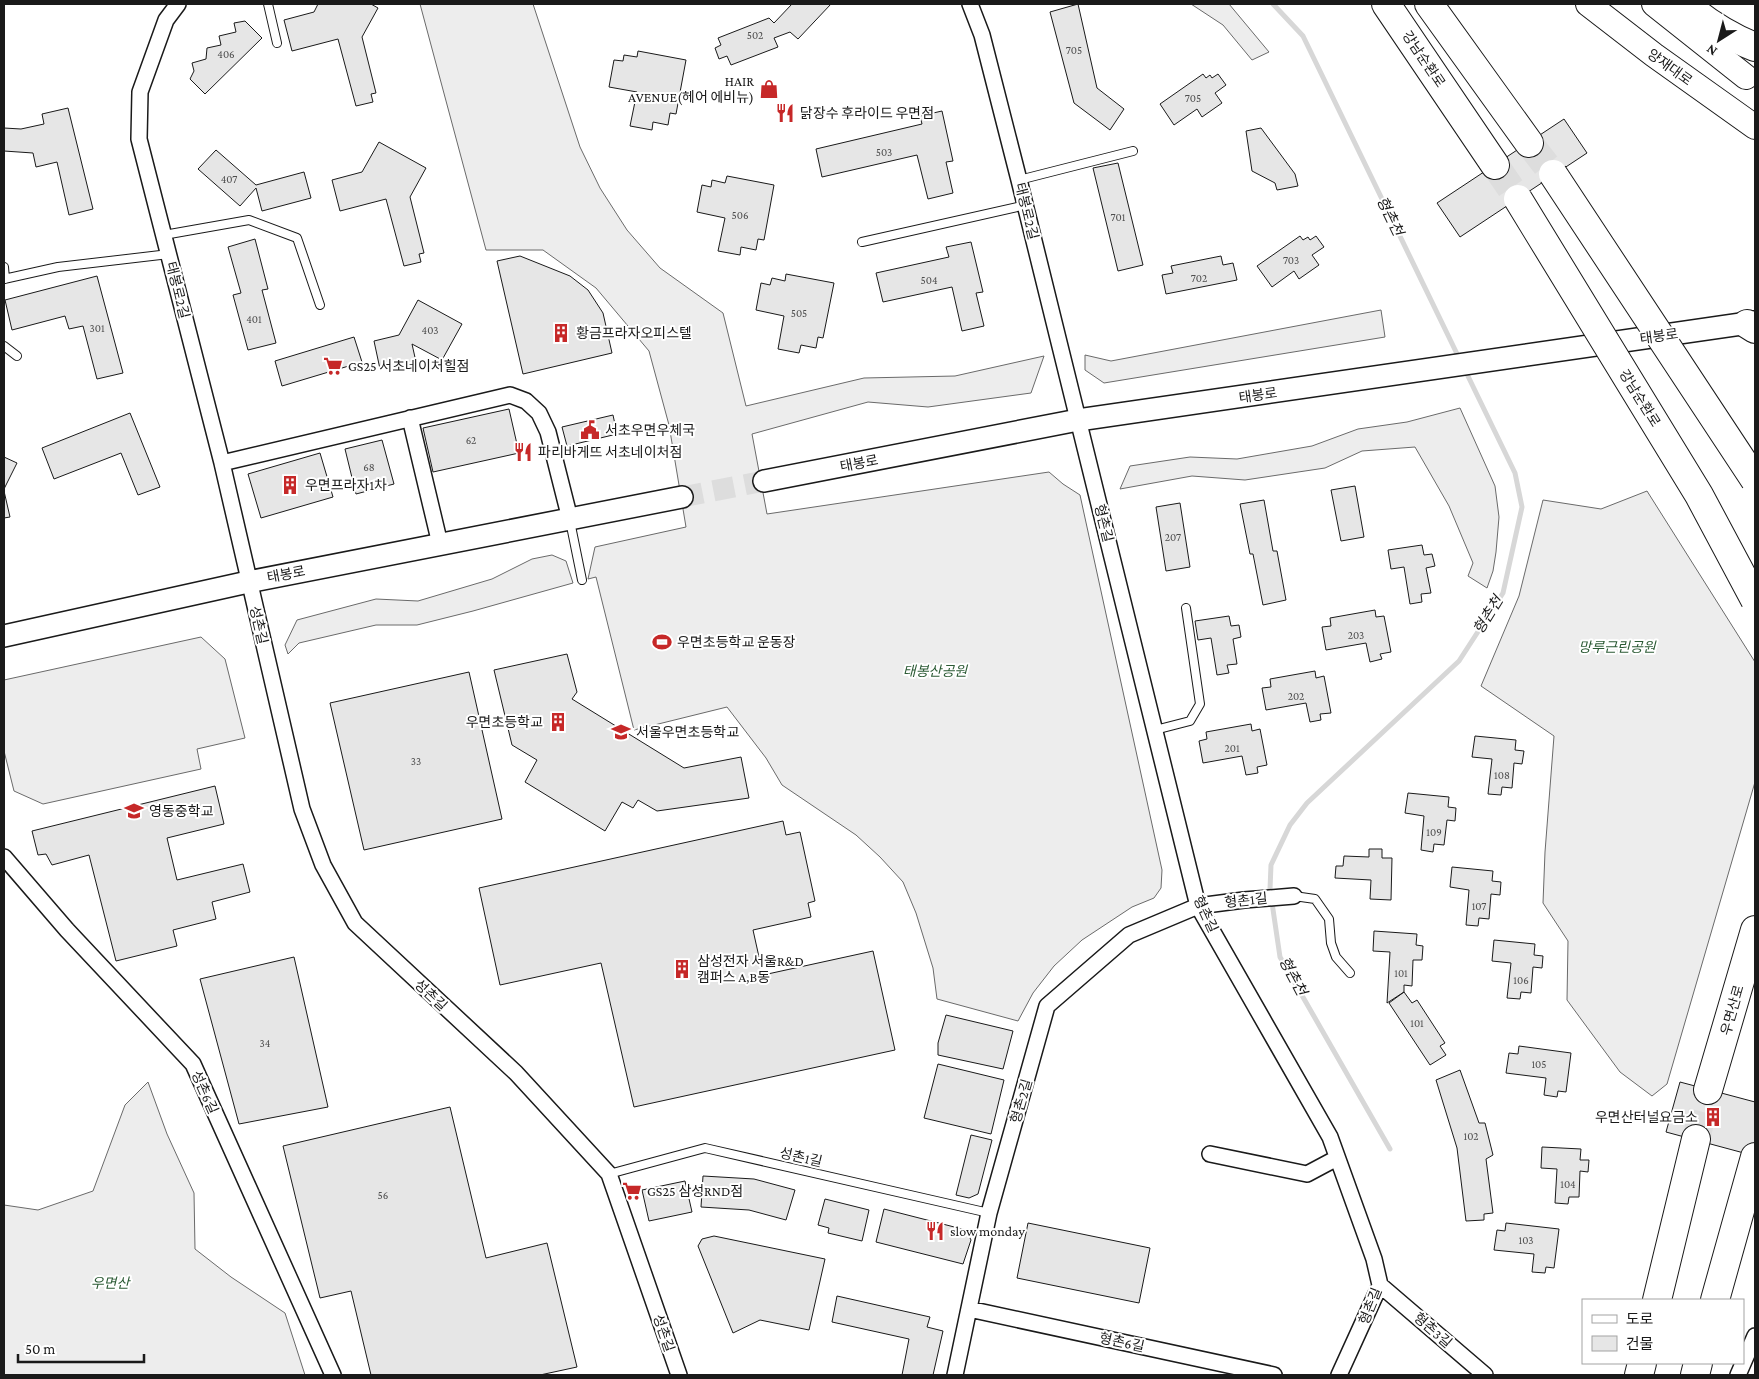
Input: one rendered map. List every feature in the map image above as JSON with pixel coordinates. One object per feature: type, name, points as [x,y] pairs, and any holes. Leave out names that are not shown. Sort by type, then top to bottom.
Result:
[{"type":"highway","name":"강남순환로","points":[[1386,4],[1495,165]]},
{"type":"highway","points":[[1429,4],[1529,143]]},
{"type":"highway","points":[[1685,4],[1740,42],[1755,47]]},
{"type":"highway","points":[[1553,174],[1755,480]]},
{"type":"highway","name":"강남순환로","points":[[1518,199],[1700,495],[1755,600]]},
{"type":"highway","name":"우면산로","points":[[1708,1090],[1755,930]]},
{"type":"highway","points":[[1657,1299],[1696,1140]]},
{"type":"highway","points":[[1716,1299],[1755,1157]]},
{"type":"main road","name":"양재대로","points":[[1588,4],[1631,38],[1755,127]]},
{"type":"main road","points":[[1654,4],[1746,77]]},
{"type":"street","name":"태봉로2길","points":[[178,4],[166,20],[140,92],[139,139],[222,462],[248,582]]},
{"type":"street","name":"태봉로2길","points":[[970,4],[982,35],[1026,205],[1078,420]]},
{"type":"street","points":[[1725,106],[1755,114]]},
{"type":"street","name":"태봉로","points":[[764,481],[1078,420],[1752,325]]},
{"type":"street","points":[[222,462],[510,395],[526,401],[538,413],[548,432],[570,519]]},
{"type":"street","points":[[410,418],[440,544]]},
{"type":"street","name":"형촌길","points":[[1078,420],[1198,906],[1330,1137],[1374,1259],[1380,1285],[1339,1375]]},
{"type":"street","name":"태봉로","points":[[4,636],[248,582],[682,497]]},
{"type":"street","name":"성촌길","points":[[248,582],[302,809],[323,865],[355,923],[516,1073],[609,1174],[679,1375]]},
{"type":"street","name":"성촌6길","points":[[4,857],[67,930],[193,1064],[333,1375]]},
{"type":"street","name":"형촌1길","points":[[1198,906],[1294,896]]},
{"type":"street","name":"형촌2길","points":[[955,1375],[989,1212],[1048,1006],[1129,935],[1198,906]]},
{"type":"street","points":[[1210,1154],[1308,1174],[1337,1158]]},
{"type":"street","name":"형촌3길","points":[[1380,1285],[1485,1375]]},
{"type":"street","name":"형촌6길","points":[[969,1309],[1274,1375]]},
{"type":"street","points":[[1744,1361],[1755,1336]]},
{"type":"lane","points":[[268,4],[277,43]]},
{"type":"lane","points":[[1019,180],[1133,151]]},
{"type":"lane","points":[[862,242],[1026,205]]},
{"type":"lane","points":[[164,235],[249,220],[297,238],[320,305]]},
{"type":"lane","points":[[4,267],[4,279],[58,267],[169,254]]},
{"type":"lane","points":[[4,346],[17,356]]},
{"type":"lane","points":[[570,519],[582,580]]},
{"type":"lane","points":[[1155,730],[1190,721],[1200,704],[1186,608]]},
{"type":"lane","points":[[1294,896],[1315,899],[1329,919],[1331,943],[1336,957],[1350,973]]},
{"type":"lane","name":"성촌1길","points":[[609,1174],[705,1148],[989,1212]]},
{"type":"shaded area","name":"태봉산공원","points":[[420,4],[533,4],[580,147],[600,188],[627,230],[660,268],[723,313],[746,406],[864,378],[955,376],[1044,356],[1031,393],[928,407],[868,402],[752,434],[767,514],[1049,472],[1080,495],[1162,870],[1161,888],[1154,898],[1132,907],[1082,940],[1054,966],[1033,993],[1018,1021],[937,999],[933,968],[916,913],[903,882],[856,835],[782,785],[766,758],[727,707],[634,730],[596,577],[588,579],[595,547],[686,527],[669,425],[649,351],[596,288],[543,250],[486,250]]},
{"type":"shaded area","points":[[1191,4],[1229,4],[1269,52],[1252,60],[1223,25]]},
{"type":"shaded area","points":[[1381,310],[1385,337],[1104,383],[1085,370],[1085,355],[1111,361]]},
{"type":"shaded area","points":[[1460,408],[1495,486],[1499,517],[1493,571],[1487,588],[1468,576],[1473,563],[1449,506],[1415,447],[1362,451],[1325,468],[1245,480],[1192,476],[1120,489],[1130,466],[1190,457],[1237,459],[1312,446],[1358,429],[1407,422]]},
{"type":"shaded area","name":"망루근린공원","points":[[1647,491],[1755,662],[1755,782],[1667,1084],[1652,1096],[1620,1072],[1567,1000],[1568,941],[1543,903],[1554,736],[1481,686],[1519,596],[1543,500],[1601,509]]},
{"type":"shaded area","points":[[552,555],[566,561],[573,583],[417,625],[376,625],[299,643],[288,654],[285,645],[297,620],[376,599],[418,601],[492,579],[532,559]]},
{"type":"shaded area","points":[[201,637],[225,659],[245,738],[197,749],[201,769],[43,804],[14,791],[4,751],[4,680]]},
{"type":"shaded area","name":"우면산","points":[[148,1082],[167,1134],[194,1193],[195,1249],[231,1277],[285,1313],[305,1375],[4,1375],[4,1205],[38,1210],[93,1191],[125,1105]]},
{"type":"building","points":[[318,4],[371,4],[378,8],[362,37],[376,93],[371,94],[373,102],[356,106],[338,39],[292,51],[284,20],[314,12]]},
{"type":"building","points":[[792,4],[831,4],[798,39],[790,32],[774,38],[778,47],[731,65],[727,56],[719,59],[715,48],[721,45],[718,38],[769,18],[774,23]]},
{"type":"building","points":[[1078,4],[1097,88],[1124,109],[1110,130],[1074,103],[1050,12]]},
{"type":"building","points":[[245,21],[262,38],[205,94],[190,79],[194,71],[192,63],[206,59],[207,48],[221,45],[219,36],[236,32],[234,23]]},
{"type":"building","points":[[638,51],[686,60],[676,114],[670,113],[668,125],[653,122],[652,130],[630,126],[637,92],[609,87],[614,60],[623,61],[624,55],[637,57]]},
{"type":"building","points":[[1203,74],[1206,78],[1210,75],[1212,78],[1218,74],[1226,85],[1215,93],[1222,103],[1202,117],[1197,109],[1174,125],[1160,104]]},
{"type":"building","points":[[68,108],[93,209],[69,215],[57,162],[36,167],[33,153],[4,151],[4,128],[21,129],[44,124],[42,114]]},
{"type":"building","points":[[942,111],[953,161],[946,162],[953,193],[928,199],[917,155],[822,177],[816,149],[922,124],[920,116]]},
{"type":"building","points":[[1564,119],[1587,153],[1460,237],[1437,203]]},
{"type":"building","points":[[1261,128],[1295,174],[1298,186],[1277,190],[1275,183],[1252,171],[1246,131]]},
{"type":"building","points":[[379,142],[426,168],[410,197],[424,253],[419,254],[421,262],[404,266],[386,199],[340,211],[332,180],[362,172]]},
{"type":"building","points":[[216,150],[256,185],[304,172],[311,198],[262,211],[256,188],[240,206],[198,169]]},
{"type":"building","points":[[1118,163],[1143,265],[1118,271],[1093,168]]},
{"type":"building","points":[[727,176],[774,185],[764,240],[758,239],[756,250],[741,247],[740,255],[718,251],[725,218],[697,212],[702,185],[711,187],[712,180],[725,183]]},
{"type":"building","points":[[1300,236],[1303,240],[1308,237],[1310,240],[1316,236],[1324,247],[1312,255],[1319,265],[1299,279],[1294,271],[1272,287],[1257,266]]},
{"type":"building","points":[[255,239],[268,289],[262,290],[276,343],[248,350],[233,295],[241,293],[228,247]]},
{"type":"building","points":[[971,242],[983,292],[976,293],[984,326],[962,331],[952,287],[883,302],[876,273],[949,257],[946,247]]},
{"type":"building","name":"황금프라자오피스텔","points":[[520,256],[570,276],[588,290],[603,313],[612,353],[523,374],[497,261]]},
{"type":"building","points":[[1221,256],[1223,265],[1233,263],[1237,280],[1166,294],[1162,275],[1173,273],[1171,266]]},
{"type":"building","points":[[786,274],[834,283],[823,338],[818,337],[816,348],[801,345],[799,353],[778,349],[784,316],[756,310],[761,283],[770,285],[772,278],[785,281]]},
{"type":"building","points":[[97,276],[123,373],[97,379],[83,326],[69,329],[65,316],[12,330],[5,300]]},
{"type":"building","points":[[418,300],[462,324],[442,360],[412,344],[416,362],[380,369],[374,341],[399,335]]},
{"type":"building","points":[[354,337],[362,362],[282,386],[275,361]]},
{"type":"building","points":[[509,409],[519,453],[433,472],[423,428]]},
{"type":"building","points":[[130,413],[160,487],[138,495],[121,453],[54,479],[42,448]]},
{"type":"building","name":"서초우면우체국","points":[[613,415],[617,434],[567,446],[562,427]]},
{"type":"building","points":[[382,440],[394,484],[356,494],[345,449]]},
{"type":"building","name":"우면프라자1차","points":[[320,453],[333,497],[261,518],[248,474]]},
{"type":"building","points":[[4,457],[17,463],[4,489]]},
{"type":"building","points":[[1355,486],[1364,537],[1341,541],[1331,490]]},
{"type":"building","points":[[4,491],[10,517],[4,518]]},
{"type":"building","points":[[1264,500],[1273,551],[1277,551],[1286,600],[1263,605],[1253,554],[1250,554],[1240,504]]},
{"type":"building","points":[[1180,503],[1190,567],[1166,571],[1156,507]]},
{"type":"building","points":[[1422,545],[1424,555],[1432,554],[1435,566],[1426,568],[1431,593],[1421,594],[1422,602],[1410,604],[1404,567],[1391,569],[1388,550]]},
{"type":"building","points":[[1375,610],[1376,617],[1384,616],[1391,652],[1380,654],[1382,659],[1370,662],[1366,643],[1326,650],[1322,627],[1331,626],[1330,618]]},
{"type":"building","points":[[1229,616],[1231,626],[1239,625],[1241,637],[1233,639],[1237,664],[1227,665],[1229,673],[1217,675],[1211,638],[1198,640],[1195,621]]},
{"type":"building","name":"우면초등학교","points":[[567,654],[577,692],[572,699],[684,768],[741,757],[749,798],[657,811],[638,800],[633,808],[622,802],[605,831],[525,782],[537,760],[512,745],[494,670]]},
{"type":"building","points":[[1315,671],[1316,678],[1324,676],[1331,713],[1320,714],[1321,720],[1310,722],[1306,703],[1266,710],[1262,688],[1271,687],[1270,679]]},
{"type":"building","points":[[469,672],[502,819],[364,850],[330,703]]},
{"type":"building","points":[[1251,724],[1252,731],[1260,729],[1267,765],[1257,767],[1258,773],[1246,775],[1242,756],[1203,763],[1199,741],[1207,739],[1206,732]]},
{"type":"building","points":[[1475,736],[1516,740],[1515,750],[1524,751],[1522,764],[1514,763],[1512,788],[1502,787],[1501,795],[1488,794],[1492,759],[1472,757]]},
{"type":"building","name":"영동중학교","points":[[215,786],[224,824],[167,838],[177,880],[243,864],[250,892],[212,902],[216,919],[173,930],[177,946],[116,961],[89,855],[52,865],[46,854],[38,855],[32,831]]},
{"type":"building","points":[[1408,793],[1449,797],[1448,807],[1456,808],[1455,821],[1447,820],[1444,845],[1434,844],[1433,852],[1421,850],[1424,816],[1405,813]]},
{"type":"building","name":"삼성전자 서울R&D 캠퍼스 A,B동","points":[[783,821],[786,835],[800,832],[815,901],[808,903],[811,917],[753,930],[763,975],[873,951],[895,1050],[634,1107],[601,963],[500,985],[479,888]]},
{"type":"building","points":[[1369,849],[1382,849],[1382,858],[1392,858],[1391,900],[1370,899],[1371,880],[1335,878],[1336,866],[1343,866],[1344,856],[1369,857]]},
{"type":"building","points":[[1452,867],[1493,871],[1492,881],[1501,882],[1500,895],[1491,894],[1489,919],[1479,918],[1478,926],[1466,925],[1469,890],[1450,887]]},
{"type":"building","points":[[1374,931],[1417,934],[1416,945],[1423,946],[1422,960],[1413,960],[1412,986],[1404,985],[1404,992],[1387,1003],[1390,952],[1373,951]]},
{"type":"building","points":[[1494,940],[1535,944],[1534,955],[1543,956],[1542,968],[1533,967],[1531,993],[1521,992],[1520,999],[1507,998],[1511,963],[1492,961]]},
{"type":"building","points":[[294,957],[328,1107],[239,1124],[200,979]]},
{"type":"building","points":[[1404,992],[1412,1003],[1417,1000],[1445,1043],[1440,1046],[1446,1055],[1430,1065],[1389,1003]]},
{"type":"building","points":[[946,1015],[1013,1031],[1003,1069],[938,1055],[938,1043]]},
{"type":"building","points":[[1519,1046],[1571,1053],[1566,1092],[1558,1091],[1557,1097],[1544,1095],[1546,1078],[1506,1073],[1509,1053],[1518,1054]]},
{"type":"building","points":[[938,1064],[1004,1080],[991,1134],[924,1118]]},
{"type":"building","points":[[1460,1070],[1479,1123],[1485,1123],[1493,1155],[1486,1159],[1493,1213],[1484,1214],[1484,1220],[1466,1221],[1457,1148],[1436,1080]]},
{"type":"building","name":"우면산터널요금소","points":[[1680,1082],[1755,1102],[1755,1156],[1666,1132]]},
{"type":"building","points":[[450,1107],[486,1258],[547,1243],[577,1367],[540,1375],[371,1375],[351,1291],[320,1298],[283,1146]]},
{"type":"building","points":[[971,1135],[992,1140],[978,1194],[969,1198],[956,1195]]},
{"type":"building","points":[[1542,1147],[1581,1149],[1580,1160],[1589,1160],[1588,1172],[1580,1171],[1579,1197],[1569,1197],[1568,1204],[1555,1203],[1557,1169],[1541,1168]]},
{"type":"building","points":[[703,1176],[754,1179],[795,1190],[786,1220],[749,1210],[701,1207]]},
{"type":"building","points":[[685,1181],[692,1212],[649,1221],[642,1190]]},
{"type":"building","points":[[825,1199],[869,1210],[862,1241],[828,1233],[829,1228],[818,1225]]},
{"type":"building","points":[[884,1209],[966,1230],[971,1240],[963,1264],[876,1242]]},
{"type":"building","points":[[1028,1223],[1150,1248],[1139,1303],[1017,1278]]},
{"type":"building","points":[[1506,1223],[1559,1229],[1554,1268],[1546,1267],[1545,1273],[1532,1272],[1534,1254],[1494,1250],[1497,1230],[1505,1231]]},
{"type":"building","points":[[714,1236],[825,1259],[809,1330],[760,1320],[733,1333],[698,1246],[702,1239]]},
{"type":"building","points":[[837,1296],[930,1317],[927,1327],[943,1331],[933,1375],[902,1375],[909,1339],[832,1322]]},
{"type":"waterway","name":"형촌천","points":[[1273,4],[1303,36],[1460,360]]},
{"type":"waterway","name":"형촌천","points":[[1390,1149],[1280,957],[1270,889],[1271,865],[1290,825],[1307,803],[1459,661],[1503,593],[1522,507],[1515,473],[1465,370]]},
{"type":"tunnel","points":[[1529,143],[1553,174]]},
{"type":"tunnel","points":[[1495,165],[1518,199]]},
{"type":"tunnel","points":[[682,497],[764,481]]},
{"type":"tunnel","points":[[1696,1139],[1708,1090]]},
{"type":"place","name":"HAIR AVENUE(헤어 에비뉴)","points":[[769,89]]},
{"type":"place","name":"닭장수 후라이드 우면점","points":[[785,113]]},
{"type":"place","name":"황금프라자오피스텔","points":[[561,333]]},
{"type":"place","name":"GS25 서초네이처힐점","points":[[333,366]]},
{"type":"place","name":"서초우면우체국","points":[[590,430]]},
{"type":"place","name":"파리바게뜨 서초네이처점","points":[[523,452]]},
{"type":"place","name":"우면프라자1차","points":[[290,485]]},
{"type":"place","name":"우면초등학교 운동장","points":[[662,642]]},
{"type":"place","name":"우면초등학교","points":[[558,722]]},
{"type":"place","name":"서울우면초등학교","points":[[621,732]]},
{"type":"place","name":"영동중학교","points":[[134,811]]},
{"type":"place","name":"삼성전자 서울R&D 캠퍼스 A,B동","points":[[682,969]]},
{"type":"place","name":"우면산터널요금소","points":[[1713,1117]]},
{"type":"place","name":"GS25 삼성RND점","points":[[632,1191]]},
{"type":"place","name":"slow monday","points":[[935,1231]]}]
